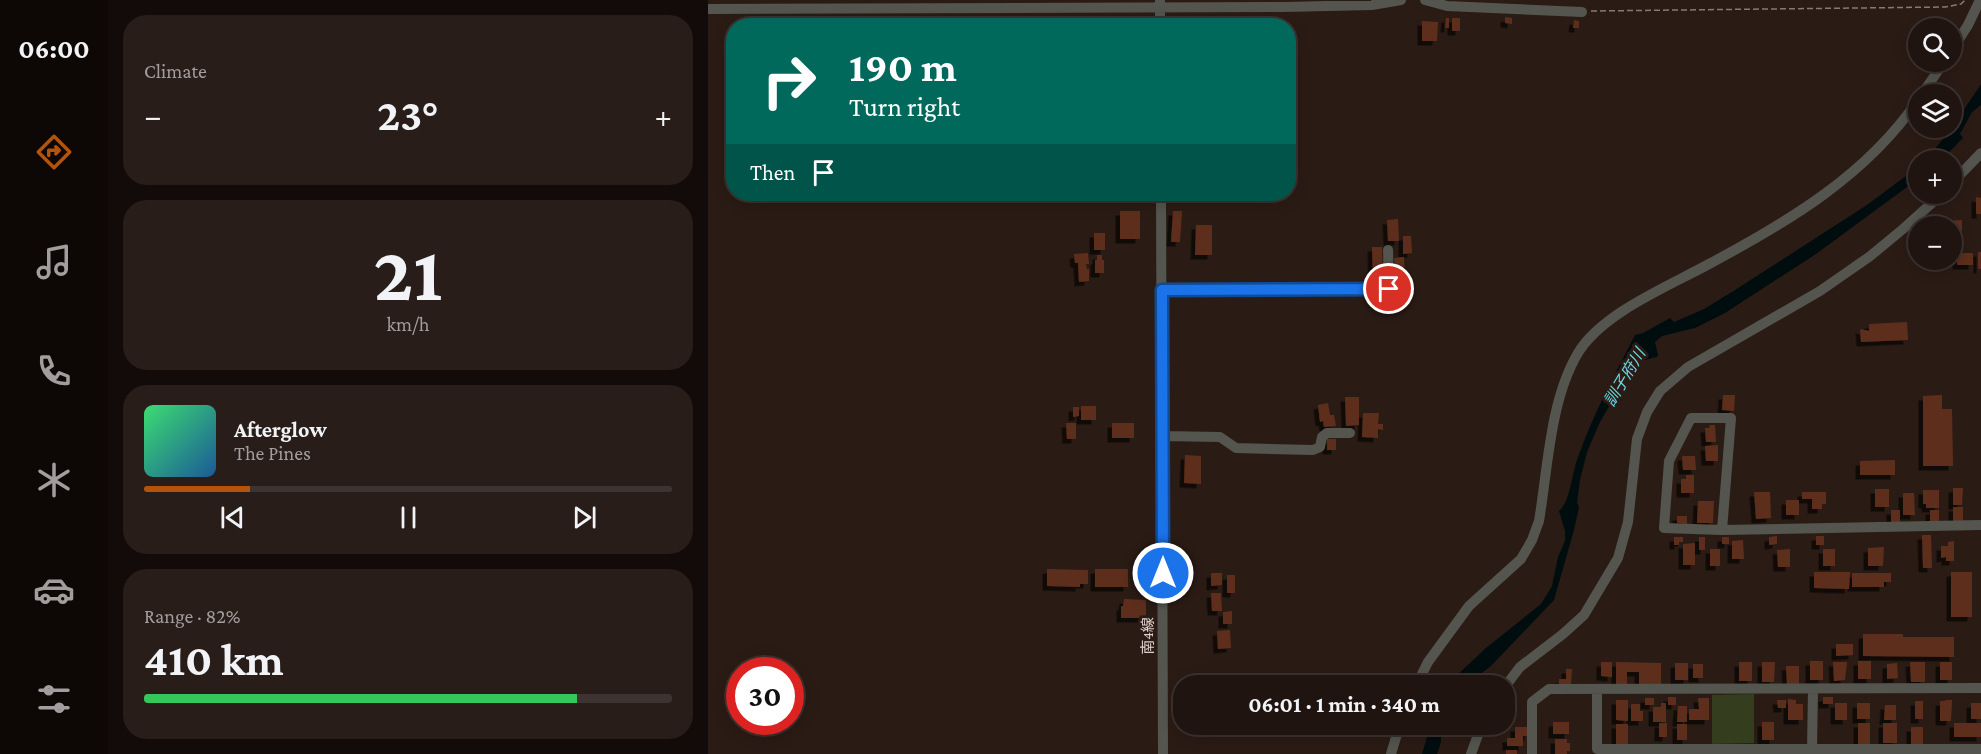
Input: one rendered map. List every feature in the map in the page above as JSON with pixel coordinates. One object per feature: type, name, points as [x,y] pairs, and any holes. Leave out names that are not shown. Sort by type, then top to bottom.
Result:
[{"type":"street","points":[[708,9],[1160,3],[1284,7],[1372,5],[1401,0]]},
{"type":"street","points":[[1425,0],[1447,6],[1582,12]]},
{"type":"street","points":[[1962,34],[1980,0]]},
{"type":"street","points":[[1422,675],[1428,662],[1469,606],[1521,559],[1532,540],[1539,521],[1560,397],[1568,372],[1580,351],[1594,334],[1638,302],[1786,221],[1823,196],[1889,140],[1908,114]]},
{"type":"street","points":[[1962,173],[1981,153]]},
{"type":"street","name":"南4線","points":[[1161,201],[1162,754]]},
{"type":"street","points":[[1514,675],[1520,667],[1584,615],[1618,558],[1628,522],[1637,439],[1647,412],[1660,391],[1688,367],[1820,291],[1869,257],[1931,204]]},
{"type":"street","points":[[1162,290],[1389,289],[1388,250]]},
{"type":"street","points":[[1722,530],[1731,418],[1691,418],[1669,461],[1664,528],[1722,530],[1981,525]]},
{"type":"street","points":[[1163,436],[1220,437],[1236,448],[1313,450],[1320,447],[1322,438],[1327,433],[1350,433]]},
{"type":"street","points":[[1812,750],[1813,688]]},
{"type":"street","points":[[1532,754],[1532,702],[1549,689],[1981,688]]},
{"type":"street","points":[[1597,689],[1597,749],[1628,752],[1796,752],[1812,750],[1876,752],[1981,749]]},
{"type":"street","points":[[1391,754],[1397,735]]},
{"type":"street","points":[[1471,754],[1478,735]]},
{"type":"path","points":[[1582,12],[1945,7],[1961,4],[1965,0]]},
{"type":"green space","points":[[1754,694],[1754,743],[1712,744],[1712,695]]},
{"type":"water","points":[[1981,84],[1981,105],[1972,112],[1962,130],[1962,113]]},
{"type":"water","points":[[1944,138],[1963,138],[1951,150],[1934,150]]},
{"type":"water","name":"訓子府川","points":[[1908,174],[1908,186],[1816,254],[1725,313],[1695,328],[1662,336],[1655,342],[1657,357],[1642,362],[1629,371],[1599,424],[1587,452],[1580,480],[1577,503],[1579,507],[1574,530],[1554,600],[1491,666],[1479,675],[1457,675],[1486,648],[1541,604],[1552,586],[1558,557],[1565,541],[1565,531],[1559,511],[1566,501],[1577,460],[1589,428],[1635,335],[1670,318],[1674,322],[1704,309],[1867,205]]},
{"type":"water","points":[[1428,735],[1441,735],[1437,754],[1422,754]]},
{"type":"building","points":[[1505,17],[1512,18],[1512,24],[1505,23]]},
{"type":"building","points":[[1446,18],[1449,18],[1449,28],[1445,28]]},
{"type":"building","points":[[1452,18],[1460,18],[1460,31],[1452,31]]},
{"type":"building","points":[[1574,20],[1579,21],[1579,28],[1573,28]]},
{"type":"building","points":[[1422,21],[1438,22],[1437,41],[1422,41]]},
{"type":"building","points":[[1976,197],[1981,198],[1981,214],[1976,214]]},
{"type":"building","points":[[1120,211],[1140,211],[1140,239],[1120,239]]},
{"type":"building","points":[[1173,211],[1182,211],[1180,242],[1171,242]]},
{"type":"building","points":[[1398,219],[1399,241],[1388,241],[1387,220]]},
{"type":"building","points":[[1196,225],[1212,225],[1212,255],[1195,255]]},
{"type":"building","points":[[1094,233],[1105,233],[1105,250],[1094,250]]},
{"type":"building","points":[[1403,236],[1411,236],[1412,253],[1403,254]]},
{"type":"building","points":[[1372,247],[1382,247],[1383,281],[1373,281]]},
{"type":"building","points":[[1978,252],[1981,252],[1981,269],[1978,269]]},
{"type":"building","points":[[1088,253],[1089,264],[1086,264],[1089,269],[1089,281],[1079,282],[1078,263],[1075,263],[1074,254]]},
{"type":"building","points":[[1962,253],[1973,253],[1973,265],[1962,265]]},
{"type":"building","points":[[1097,255],[1102,255],[1102,260],[1104,260],[1104,273],[1095,273]]},
{"type":"building","points":[[1404,257],[1405,284],[1396,284],[1394,258]]},
{"type":"building","points":[[1907,322],[1908,340],[1861,342],[1860,329],[1869,331],[1869,324]]},
{"type":"building","points":[[1723,395],[1735,395],[1734,411],[1722,410]]},
{"type":"building","points":[[1942,395],[1942,409],[1952,409],[1953,466],[1923,466],[1923,396]]},
{"type":"building","points":[[1345,397],[1359,397],[1359,425],[1346,426]]},
{"type":"building","points":[[1328,403],[1330,415],[1334,415],[1336,426],[1324,427],[1323,421],[1320,422],[1318,405]]},
{"type":"building","points":[[1081,406],[1096,406],[1096,420],[1081,420]]},
{"type":"building","points":[[1073,407],[1079,407],[1079,416],[1073,417]]},
{"type":"building","points":[[1363,413],[1379,413],[1378,424],[1383,424],[1383,430],[1378,429],[1378,438],[1362,437]]},
{"type":"building","points":[[1066,423],[1076,423],[1076,439],[1067,439]]},
{"type":"building","points":[[1112,423],[1134,423],[1134,438],[1112,438]]},
{"type":"building","points":[[1710,425],[1715,425],[1716,442],[1706,442],[1705,428],[1709,428]]},
{"type":"building","points":[[1327,439],[1336,439],[1336,450],[1327,450]]},
{"type":"building","points":[[1718,445],[1718,461],[1706,461],[1705,446]]},
{"type":"building","points":[[1185,455],[1201,456],[1201,484],[1184,483]]},
{"type":"building","points":[[1682,456],[1695,456],[1696,470],[1683,470]]},
{"type":"building","points":[[1895,460],[1895,475],[1860,475],[1860,461]]},
{"type":"building","points":[[1686,475],[1694,475],[1694,493],[1681,493],[1681,479],[1686,479]]},
{"type":"building","points":[[1953,488],[1963,488],[1962,505],[1953,505]]},
{"type":"building","points":[[1875,489],[1889,489],[1889,507],[1875,507]]},
{"type":"building","points":[[1923,490],[1939,490],[1939,508],[1926,508],[1926,504],[1923,504]]},
{"type":"building","points":[[1754,492],[1770,492],[1771,518],[1756,519]]},
{"type":"building","points":[[1802,492],[1826,492],[1826,504],[1822,504],[1822,509],[1812,509],[1812,499],[1802,499]]},
{"type":"building","points":[[1903,493],[1914,493],[1915,515],[1903,515]]},
{"type":"building","points":[[1786,500],[1799,500],[1799,515],[1786,515]]},
{"type":"building","points":[[1698,501],[1714,501],[1713,523],[1697,523]]},
{"type":"building","points":[[1953,507],[1963,507],[1963,522],[1953,522]]},
{"type":"building","points":[[1891,510],[1900,510],[1900,524],[1891,524]]},
{"type":"building","points":[[1930,510],[1939,510],[1939,521],[1930,521]]},
{"type":"building","points":[[1677,516],[1687,516],[1687,524],[1677,523]]},
{"type":"building","points":[[1922,535],[1931,535],[1932,568],[1923,568]]},
{"type":"building","points":[[1777,536],[1777,544],[1769,545],[1769,537]]},
{"type":"building","points":[[1816,536],[1824,536],[1824,545],[1816,545]]},
{"type":"building","points":[[1674,537],[1683,537],[1683,542],[1674,545]]},
{"type":"building","points":[[1699,537],[1705,537],[1705,550],[1699,550]]},
{"type":"building","points":[[1722,537],[1729,537],[1729,544],[1722,544]]},
{"type":"building","points":[[1743,540],[1744,559],[1732,559],[1732,541]]},
{"type":"building","points":[[1954,541],[1954,561],[1946,561],[1946,557],[1941,558],[1941,546],[1948,546],[1948,542]]},
{"type":"building","points":[[1695,543],[1695,565],[1683,565],[1683,544]]},
{"type":"building","points":[[1884,547],[1883,566],[1868,566],[1868,548]]},
{"type":"building","points":[[1710,549],[1720,549],[1720,566],[1710,566]]},
{"type":"building","points":[[1790,549],[1790,567],[1778,567],[1777,550]]},
{"type":"building","points":[[1823,549],[1835,549],[1835,566],[1823,566]]},
{"type":"building","points":[[1047,569],[1088,570],[1088,584],[1080,584],[1080,587],[1047,586]]},
{"type":"building","points":[[1095,569],[1128,569],[1128,587],[1095,587]]},
{"type":"building","points":[[1814,572],[1850,572],[1849,589],[1814,588]]},
{"type":"building","points":[[1951,572],[1972,572],[1972,617],[1951,617]]},
{"type":"building","points":[[1211,573],[1222,573],[1222,585],[1211,586]]},
{"type":"building","points":[[1852,573],[1891,573],[1891,582],[1884,582],[1884,587],[1852,587]]},
{"type":"building","points":[[1227,575],[1235,575],[1235,593],[1227,593]]},
{"type":"building","points":[[1211,593],[1221,593],[1222,611],[1212,611]]},
{"type":"building","points":[[1124,599],[1146,600],[1146,618],[1121,618],[1121,606],[1123,606]]},
{"type":"building","points":[[1232,611],[1232,624],[1223,624],[1223,612]]},
{"type":"building","points":[[1230,630],[1231,648],[1218,649],[1217,631]]},
{"type":"building","points":[[1863,634],[1954,637],[1954,657],[1863,656]]},
{"type":"building","points":[[1836,644],[1853,644],[1853,655],[1836,656]]},
{"type":"building","points":[[1810,661],[1823,661],[1823,680],[1810,680]]},
{"type":"building","points":[[1858,661],[1871,661],[1871,679],[1858,679]]},
{"type":"building","points":[[1601,662],[1612,662],[1612,677],[1601,676]]},
{"type":"building","points":[[1616,662],[1661,663],[1661,685],[1639,684],[1639,672],[1627,672],[1627,684],[1616,684]]},
{"type":"building","points":[[1739,662],[1752,662],[1752,681],[1739,681]]},
{"type":"building","points":[[1762,662],[1775,662],[1774,682],[1762,682]]},
{"type":"building","points":[[1833,662],[1847,662],[1845,680],[1834,681]]},
{"type":"building","points":[[1910,662],[1925,662],[1925,682],[1911,682]]},
{"type":"building","points":[[1940,662],[1952,662],[1952,680],[1940,680]]},
{"type":"building","points":[[1675,663],[1688,663],[1688,680],[1675,680]]},
{"type":"building","points":[[1897,663],[1898,678],[1887,679],[1887,664]]},
{"type":"building","points":[[1693,664],[1703,664],[1703,678],[1693,678]]},
{"type":"building","points":[[1786,666],[1799,666],[1799,684],[1787,684]]},
{"type":"building","points":[[1566,669],[1572,669],[1571,684],[1559,684],[1559,679],[1566,679]]},
{"type":"building","points":[[1668,697],[1676,697],[1676,705],[1668,705]]},
{"type":"building","points":[[1823,697],[1833,697],[1833,704],[1823,704]]},
{"type":"building","points":[[1645,698],[1654,698],[1654,705],[1645,705]]},
{"type":"building","points":[[1698,698],[1709,698],[1709,720],[1689,720],[1689,709],[1699,709]]},
{"type":"building","points":[[1788,699],[1796,700],[1796,704],[1803,704],[1803,720],[1788,720]]},
{"type":"building","points":[[1616,700],[1628,700],[1628,721],[1616,720]]},
{"type":"building","points":[[1777,700],[1786,700],[1786,708],[1778,708]]},
{"type":"building","points":[[1952,700],[1951,721],[1940,721],[1940,701]]},
{"type":"building","points":[[1915,701],[1923,701],[1923,719],[1915,719]]},
{"type":"building","points":[[1661,703],[1666,703],[1666,722],[1653,722],[1653,707],[1661,707]]},
{"type":"building","points":[[1835,703],[1847,703],[1847,720],[1835,720]]},
{"type":"building","points":[[1857,703],[1870,703],[1870,719],[1857,719]]},
{"type":"building","points":[[1971,703],[1981,703],[1981,719],[1971,719]]},
{"type":"building","points":[[1631,704],[1640,704],[1643,721],[1631,721]]},
{"type":"building","points":[[1885,705],[1896,705],[1896,720],[1884,720]]},
{"type":"building","points":[[1678,706],[1687,706],[1687,722],[1677,722]]},
{"type":"building","points":[[1553,722],[1569,722],[1569,734],[1553,734]]},
{"type":"building","points":[[1762,722],[1774,722],[1774,740],[1762,740]]},
{"type":"building","points":[[1659,723],[1667,723],[1667,737],[1659,737]]},
{"type":"building","points":[[1858,723],[1870,723],[1870,744],[1858,744]]},
{"type":"building","points":[[1883,723],[1897,723],[1897,743],[1883,743]]},
{"type":"building","points":[[1954,723],[1981,723],[1981,737],[1954,737]]},
{"type":"building","points":[[1616,724],[1628,724],[1628,744],[1616,744]]},
{"type":"building","points":[[1677,724],[1687,724],[1687,740],[1677,740]]},
{"type":"building","points":[[1515,727],[1529,727],[1529,736],[1523,736],[1523,746],[1507,746],[1507,738],[1515,738]]},
{"type":"building","points":[[1911,727],[1923,727],[1923,744],[1911,744]]},
{"type":"building","points":[[1555,739],[1567,739],[1567,743],[1570,743],[1570,751],[1567,751],[1567,754],[1555,754]]},
{"type":"building","points":[[1506,750],[1517,750],[1517,754],[1506,754]]},
{"type":"route","points":[[1163,573],[1162,290],[1389,289]]}]
